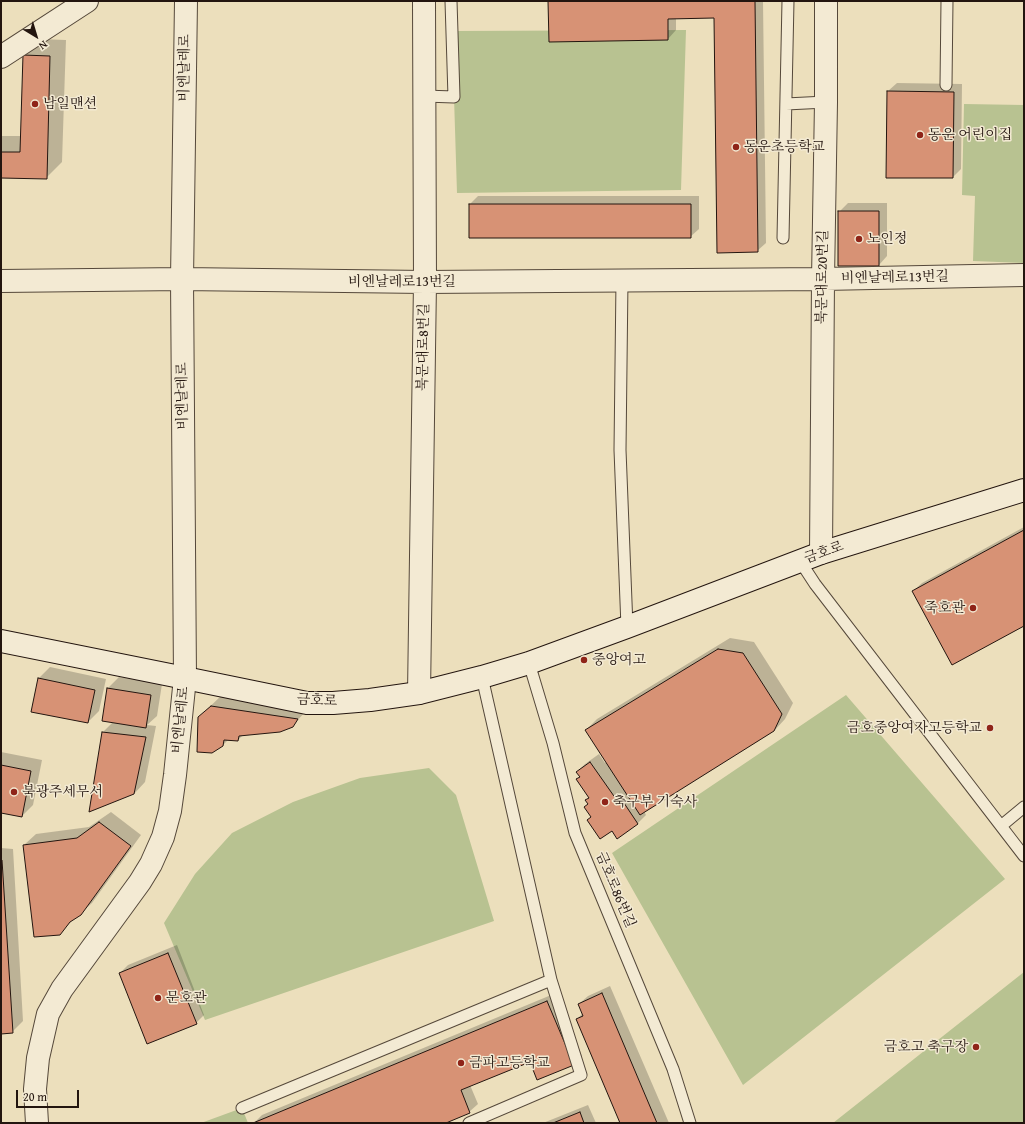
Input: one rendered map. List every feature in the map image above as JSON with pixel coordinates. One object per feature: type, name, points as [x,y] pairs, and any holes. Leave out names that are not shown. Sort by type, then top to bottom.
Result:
[{"type":"street","points":[[1,57],[87,1]]},
{"type":"street","name":"비엔날레로","points":[[37,1123],[35,1090],[38,1058],[48,1014],[62,989],[140,882],[151,864],[164,836],[170,811],[175,774],[185,678],[182,279],[186,1]]},
{"type":"street","name":"북문대로8번길","points":[[420,693],[425,282],[424,1]]},
{"type":"street","name":"북문대로20번길","points":[[821,552],[826,1]]},
{"type":"street","name":"비엔날레로13번길","points":[[182,279],[425,282],[823,279],[1024,275]]},
{"type":"street","points":[[1,281],[182,279]]},
{"type":"street","name":"금호로","points":[[1,643],[307,703],[334,703],[370,700],[420,693],[529,663],[628,627],[821,552],[1024,490]]},
{"type":"lane","points":[[424,96],[454,97],[451,1]]},
{"type":"lane","points":[[783,238],[788,1]]},
{"type":"lane","points":[[946,85],[947,1]]},
{"type":"lane","points":[[786,104],[826,102]]},
{"type":"lane","points":[[622,280],[620,450],[628,627]]},
{"type":"lane","points":[[800,561],[815,584],[1024,856]]},
{"type":"lane","name":"금호로86번길","points":[[529,663],[553,743],[575,833],[673,1069],[690,1123]]},
{"type":"lane","points":[[469,1123],[581,1075],[551,980],[482,677]]},
{"type":"lane","points":[[1001,826],[1024,807]]},
{"type":"lane","points":[[242,1108],[551,980]]},
{"type":"green space","points":[[686,30],[681,190],[457,193],[454,97],[456,31]]},
{"type":"green space","points":[[964,104],[1024,105],[1024,263],[973,261],[975,196],[962,195]]},
{"type":"green space","points":[[846,695],[1005,879],[743,1085],[612,853]]},
{"type":"green space","points":[[429,768],[456,795],[494,921],[205,1020],[164,923],[195,874],[232,833],[293,802],[360,778]]},
{"type":"green space","name":"금호고 축구장","points":[[1024,972],[1024,1123],[833,1123]]},
{"type":"green space","points":[[242,1108],[248,1123],[201,1123]]},
{"type":"building","name":"동운초등학교","points":[[548,1],[755,1],[758,252],[717,253],[714,18],[668,19],[668,40],[549,42]]},
{"type":"building","name":"남일맨션","points":[[23,55],[50,56],[47,179],[1,178],[1,152],[20,152]]},
{"type":"building","name":"동운 어린이집","points":[[887,91],[954,92],[953,178],[886,178]]},
{"type":"building","points":[[469,204],[691,204],[691,238],[469,238]]},
{"type":"building","name":"노인정","points":[[838,211],[879,211],[879,266],[838,266]]},
{"type":"building","name":"죽호관","points":[[1024,530],[1024,626],[952,665],[912,591]]},
{"type":"building","points":[[718,649],[743,653],[782,714],[774,731],[640,815],[585,730]]},
{"type":"building","points":[[38,678],[95,690],[88,723],[31,712]]},
{"type":"building","points":[[107,688],[151,695],[146,728],[102,721]]},
{"type":"building","points":[[211,706],[298,719],[293,727],[280,732],[239,736],[238,741],[224,740],[223,746],[212,753],[197,752],[198,717]]},
{"type":"building","points":[[102,732],[146,737],[134,794],[89,812]]},
{"type":"building","name":"축구부 기숙사","points":[[590,762],[616,799],[620,797],[638,824],[617,839],[612,831],[600,839],[587,820],[591,817],[584,807],[588,804],[585,800],[589,798],[576,779],[580,777],[576,772]]},
{"type":"building","name":"북광주세무서","points":[[1,765],[31,771],[22,817],[1,813]]},
{"type":"building","points":[[99,822],[131,846],[81,915],[70,922],[60,935],[34,937],[23,845],[77,838]]},
{"type":"building","points":[[1,860],[13,1033],[1,1034]]},
{"type":"building","name":"문호관","points":[[168,953],[197,1024],[147,1044],[119,973]]},
{"type":"building","points":[[602,993],[657,1123],[620,1123],[576,1019],[583,1016],[578,1004]]},
{"type":"building","name":"금파고등학교","points":[[547,1001],[574,1065],[537,1080],[530,1062],[461,1090],[470,1113],[446,1123],[253,1123]]},
{"type":"building","points":[[580,1112],[584,1123],[553,1123]]},
{"type":"place","name":"남일맨션","points":[[35,104]]},
{"type":"place","name":"동운 어린이집","points":[[920,135]]},
{"type":"place","name":"동운초등학교","points":[[736,147]]},
{"type":"place","name":"노인정","points":[[859,239]]},
{"type":"place","name":"죽호관","points":[[973,608]]},
{"type":"place","name":"중앙여고","points":[[584,660]]},
{"type":"place","name":"금호중앙여자고등학교","points":[[990,728]]},
{"type":"place","name":"북광주세무서","points":[[14,792]]},
{"type":"place","name":"축구부 기숙사","points":[[605,802]]},
{"type":"place","name":"문호관","points":[[158,998]]},
{"type":"place","name":"금호고 축구장","points":[[976,1047]]},
{"type":"place","name":"금파고등학교","points":[[461,1063]]}]
